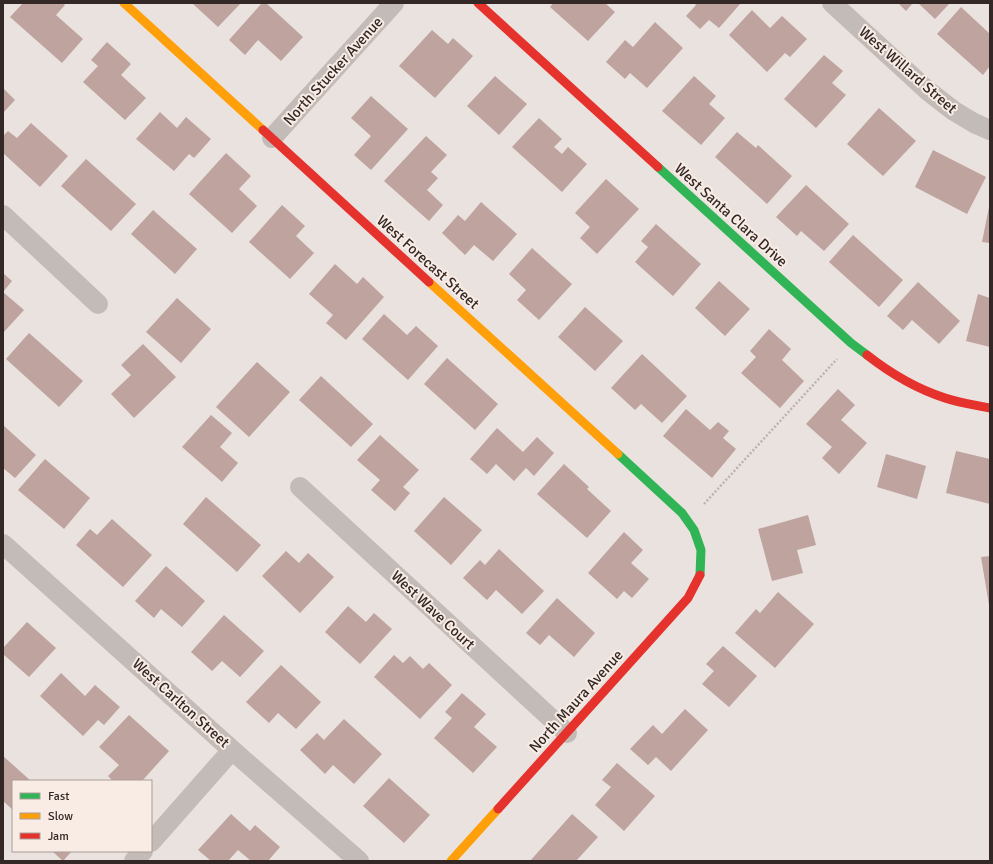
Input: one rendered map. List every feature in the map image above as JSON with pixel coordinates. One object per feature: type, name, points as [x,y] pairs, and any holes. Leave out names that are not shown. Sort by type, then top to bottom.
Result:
[{"type":"street","name":"West Forecast Street","points":[[124,3],[682,513],[694,530],[701,550]]},
{"type":"street","name":"North Stucker Avenue","points":[[272,138],[394,3]]},
{"type":"street","name":"West Santa Clara Drive","points":[[478,3],[857,348],[881,366],[914,385],[945,398],[990,408]]},
{"type":"street","name":"West Willard Street","points":[[832,3],[928,91],[954,111],[974,123],[990,130]]},
{"type":"street","points":[[3,215],[98,304]]},
{"type":"street","name":"West Wave Court","points":[[300,487],[567,732]]},
{"type":"street","name":"West Carlton Street","points":[[3,544],[232,750],[359,861]]},
{"type":"street","name":"North Maura Avenue","points":[[451,861],[688,598],[700,575],[701,550]]},
{"type":"street","points":[[152,841],[232,750]]},
{"type":"street","points":[[134,861],[142,852]]},
{"type":"path","points":[[704,504],[838,357]]},
{"type":"building","points":[[23,3],[63,3],[65,5],[56,15],[83,39],[62,63],[10,17]]},
{"type":"building","points":[[192,3],[241,3],[218,27]]},
{"type":"building","points":[[262,3],[266,3],[303,37],[281,61],[258,40],[245,55],[229,40]]},
{"type":"building","points":[[553,3],[605,3],[615,12],[588,41],[550,7]]},
{"type":"building","points":[[694,3],[741,3],[719,28],[709,20],[700,29],[686,16],[696,5]]},
{"type":"building","points":[[898,3],[913,3],[906,11]]},
{"type":"building","points":[[918,3],[950,3],[935,19]]},
{"type":"building","points":[[961,7],[990,34],[990,66],[983,75],[937,34]]},
{"type":"building","points":[[752,10],[770,28],[782,16],[807,39],[790,57],[785,53],[767,72],[729,35]]},
{"type":"building","points":[[655,22],[683,48],[647,88],[630,73],[625,79],[606,62],[625,40],[633,47]]},
{"type":"building","points":[[432,30],[448,44],[453,38],[473,56],[435,98],[399,66]]},
{"type":"building","points":[[107,42],[131,64],[121,75],[146,98],[125,120],[83,82],[98,66],[91,60]]},
{"type":"building","points":[[824,55],[843,71],[832,83],[846,95],[816,128],[784,99]]},
{"type":"building","points":[[495,76],[527,104],[499,135],[467,106]]},
{"type":"building","points":[[694,76],[716,96],[709,104],[725,118],[701,145],[662,111]]},
{"type":"building","points":[[3,88],[15,100],[3,113]]},
{"type":"building","points":[[371,96],[408,129],[371,170],[354,155],[371,136],[351,118]]},
{"type":"building","points":[[879,108],[916,141],[883,176],[847,144]]},
{"type":"building","points":[[160,112],[177,128],[186,117],[211,139],[194,158],[189,154],[174,171],[136,139]]},
{"type":"building","points":[[539,118],[562,139],[554,147],[562,154],[568,147],[587,164],[562,192],[512,147]]},
{"type":"building","points":[[31,123],[68,156],[40,187],[3,153],[3,136],[8,131],[17,138]]},
{"type":"building","points":[[737,132],[756,148],[758,145],[792,176],[767,204],[715,157]]},
{"type":"building","points":[[426,136],[447,155],[431,172],[438,178],[427,190],[443,205],[429,221],[384,181]]},
{"type":"building","points":[[933,150],[986,177],[967,214],[915,187]]},
{"type":"building","points":[[226,153],[251,176],[239,189],[257,206],[232,233],[189,194]]},
{"type":"building","points":[[86,159],[136,204],[111,231],[61,186]]},
{"type":"building","points":[[606,179],[639,209],[597,254],[580,238],[590,227],[575,213]]},
{"type":"building","points":[[806,185],[849,224],[824,251],[801,231],[797,236],[776,217]]},
{"type":"building","points":[[481,202],[517,234],[493,261],[474,245],[465,255],[442,233],[458,215],[465,221]]},
{"type":"building","points":[[282,205],[305,226],[296,236],[314,253],[290,279],[249,242]]},
{"type":"building","points":[[990,207],[990,243],[982,242]]},
{"type":"building","points":[[153,210],[197,249],[175,274],[131,234]]},
{"type":"building","points":[[656,224],[701,264],[673,296],[635,262],[648,247],[641,241]]},
{"type":"building","points":[[853,235],[903,280],[879,307],[829,262]]},
{"type":"building","points":[[532,248],[572,284],[539,320],[517,300],[526,290],[509,274]]},
{"type":"building","points":[[335,264],[357,284],[363,277],[384,297],[346,340],[326,323],[333,315],[309,294]]},
{"type":"building","points":[[3,273],[12,281],[3,292]]},
{"type":"building","points":[[719,281],[750,309],[725,336],[695,308]]},
{"type":"building","points":[[918,282],[960,321],[939,344],[912,320],[903,330],[887,316]]},
{"type":"building","points":[[3,292],[24,310],[3,333]]},
{"type":"building","points":[[978,294],[990,298],[990,347],[966,341]]},
{"type":"building","points":[[177,298],[211,329],[181,363],[146,332]]},
{"type":"building","points":[[585,307],[623,341],[595,371],[558,337]]},
{"type":"building","points":[[384,314],[407,335],[416,326],[438,346],[408,380],[362,339]]},
{"type":"building","points":[[769,329],[791,349],[782,360],[804,381],[780,408],[741,373],[756,357],[750,351]]},
{"type":"building","points":[[29,333],[83,381],[59,407],[6,359]]},
{"type":"building","points":[[143,344],[176,377],[134,418],[111,394],[131,375],[121,365]]},
{"type":"building","points":[[642,354],[687,396],[662,423],[641,404],[635,410],[611,388]]},
{"type":"building","points":[[447,358],[498,404],[475,430],[424,384]]},
{"type":"building","points":[[257,362],[290,392],[249,437],[216,407]]},
{"type":"building","points":[[321,376],[373,424],[351,447],[299,400]]},
{"type":"building","points":[[838,389],[855,405],[841,420],[867,443],[839,474],[822,458],[832,447],[806,424]]},
{"type":"building","points":[[686,409],[710,430],[718,422],[729,431],[723,438],[736,449],[712,478],[663,436]]},
{"type":"building","points":[[211,415],[232,433],[220,447],[238,463],[222,482],[182,447]]},
{"type":"building","points":[[3,425],[36,455],[15,478],[3,468]]},
{"type":"building","points":[[497,428],[523,452],[537,437],[554,453],[534,476],[526,468],[514,481],[496,464],[487,474],[470,459]]},
{"type":"building","points":[[380,435],[419,470],[403,487],[410,493],[395,511],[371,490],[380,480],[357,460]]},
{"type":"building","points":[[956,451],[990,459],[990,504],[946,493]]},
{"type":"building","points":[[886,454],[926,466],[917,499],[877,487]]},
{"type":"building","points":[[45,459],[90,498],[64,529],[18,490]]},
{"type":"building","points":[[564,464],[589,487],[587,489],[611,511],[587,538],[537,494]]},
{"type":"building","points":[[206,497],[261,545],[237,572],[183,524]]},
{"type":"building","points":[[444,497],[482,530],[451,565],[414,531]]},
{"type":"building","points":[[808,515],[816,545],[797,550],[803,573],[772,581],[758,529]]},
{"type":"building","points":[[112,519],[152,555],[123,587],[76,545],[90,529],[97,535]]},
{"type":"building","points":[[624,532],[643,550],[631,563],[649,579],[632,598],[624,591],[617,599],[588,573]]},
{"type":"building","points":[[499,549],[544,591],[522,614],[496,590],[487,600],[463,578],[480,560],[485,565]]},
{"type":"building","points":[[286,551],[299,563],[308,553],[334,577],[300,613],[262,576]]},
{"type":"building","points":[[990,556],[990,605],[989,605],[981,557]]},
{"type":"building","points":[[166,566],[205,601],[182,627],[161,609],[154,618],[135,601]]},
{"type":"building","points":[[778,592],[814,624],[775,668],[735,633],[756,609],[760,613]]},
{"type":"building","points":[[557,598],[595,633],[574,657],[549,635],[540,645],[526,633]]},
{"type":"building","points":[[348,606],[366,622],[374,613],[392,629],[360,664],[325,632]]},
{"type":"building","points":[[224,615],[264,651],[240,677],[222,661],[212,671],[191,652]]},
{"type":"building","points":[[27,622],[56,648],[29,677],[3,654],[3,648]]},
{"type":"building","points":[[723,646],[757,676],[729,707],[702,684],[714,671],[706,664]]},
{"type":"building","points":[[394,655],[403,663],[410,656],[423,669],[429,663],[452,685],[420,719],[374,677]]},
{"type":"building","points":[[281,665],[321,702],[296,729],[278,713],[269,723],[246,702]]},
{"type":"building","points":[[61,673],[85,696],[95,685],[120,707],[104,725],[98,720],[83,736],[40,696]]},
{"type":"building","points":[[462,693],[486,714],[474,727],[497,747],[473,773],[434,738],[452,718],[445,712]]},
{"type":"building","points":[[685,709],[708,730],[671,771],[656,757],[648,765],[630,749],[653,725],[662,734]]},
{"type":"building","points":[[129,715],[169,751],[143,780],[112,780],[108,776],[119,765],[99,747]]},
{"type":"building","points":[[344,719],[382,754],[354,784],[333,765],[325,774],[300,750],[317,733],[324,740]]},
{"type":"building","points":[[3,756],[30,780],[12,780],[12,809],[3,801]]},
{"type":"building","points":[[617,763],[655,796],[624,831],[595,805],[611,787],[602,780]]},
{"type":"building","points":[[389,778],[430,815],[404,843],[363,806]]},
{"type":"building","points":[[231,814],[250,831],[255,825],[280,847],[268,861],[251,861],[238,850],[228,861],[211,861],[198,850]]},
{"type":"building","points":[[572,814],[598,837],[576,861],[530,861]]},
{"type":"building","points":[[53,852],[71,852],[63,861]]},
{"type":"traffic: fast","points":[[658,167],[851,343],[867,355]]},
{"type":"traffic: fast","points":[[618,454],[682,513],[694,530],[701,550],[700,575]]},
{"type":"traffic: slow","points":[[124,3],[263,130]]},
{"type":"traffic: slow","points":[[429,282],[618,454]]},
{"type":"traffic: slow","points":[[451,861],[498,809]]},
{"type":"traffic: jam","points":[[478,3],[658,167]]},
{"type":"traffic: jam","points":[[263,130],[429,282]]},
{"type":"traffic: jam","points":[[867,355],[894,374],[924,390],[951,400],[990,408]]},
{"type":"traffic: jam","points":[[498,809],[688,598],[700,575]]}]
